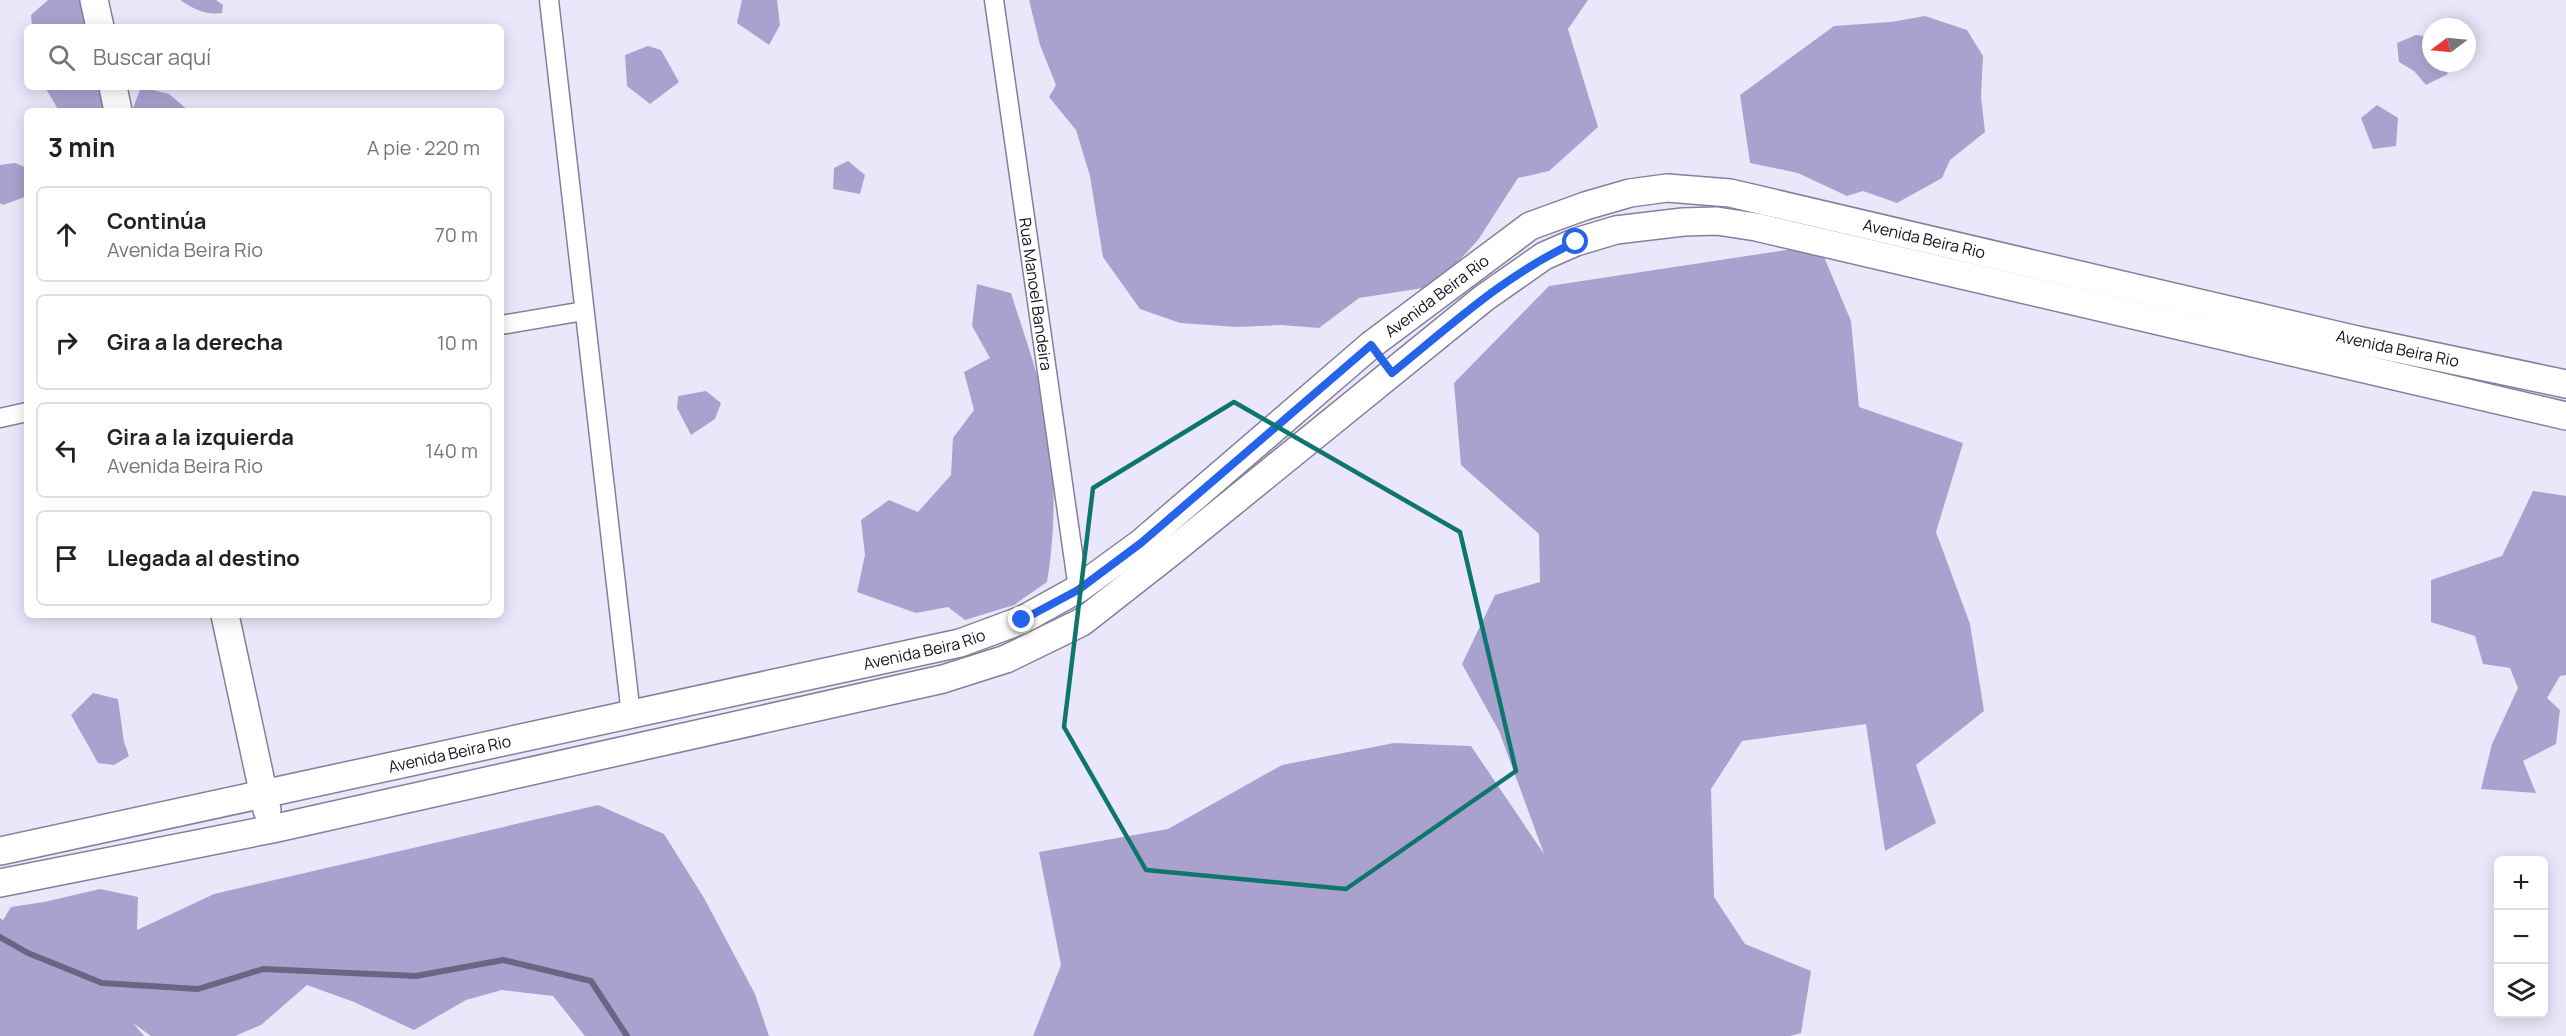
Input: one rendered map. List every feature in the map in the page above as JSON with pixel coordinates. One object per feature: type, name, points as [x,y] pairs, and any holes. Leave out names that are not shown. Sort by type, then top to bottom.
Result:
[{"type":"main road","points":[[94,0],[99,24]]},
{"type":"main road","points":[[114,90],[117,108]]},
{"type":"main road","name":"Avenida Beira Rio","points":[[0,851],[960,643],[1022,620],[1078,590],[1141,543],[1371,345],[1530,226],[1630,193],[1667,188],[1730,193],[2357,340],[2566,384]]},
{"type":"main road","name":"Avenida Beira Rio","points":[[0,883],[272,829],[943,679],[1006,659],[1082,622],[1484,298],[1544,256],[1576,242],[1616,230],[1683,222],[1717,221],[1767,229],[2566,416]]},
{"type":"main road","points":[[1371,345],[1392,373]]},
{"type":"main road","points":[[226,618],[272,829]]},
{"type":"street","points":[[549,0],[631,715]]},
{"type":"street","name":"Rua Manoel Bandeira","points":[[994,0],[1078,590]]},
{"type":"street","points":[[504,324],[584,311]]},
{"type":"street","points":[[0,418],[24,413]]},
{"type":"highlighted area","points":[[1234,402],[1460,532],[1516,771],[1346,889],[1146,870],[1064,727],[1093,488]]},
{"type":"shaded area","points":[[48,0],[93,0],[94,24],[32,24],[31,15]]},
{"type":"shaded area","points":[[180,0],[216,0],[223,5],[222,13],[200,11]]},
{"type":"shaded area","points":[[742,0],[777,0],[780,25],[769,45],[737,23]]},
{"type":"shaded area","points":[[1029,0],[1588,0],[1568,29],[1598,127],[1549,171],[1518,178],[1478,240],[1436,286],[1359,298],[1319,328],[1281,325],[1237,327],[1180,323],[1140,309],[1103,257],[1090,176],[1076,130],[1049,97],[1056,85],[1040,45]]},
{"type":"shaded area","points":[[1925,16],[1967,30],[1983,56],[1981,97],[1985,132],[1950,160],[1942,178],[1897,203],[1863,191],[1847,196],[1798,173],[1750,163],[1740,95],[1834,26],[1891,22]]},
{"type":"shaded area","points":[[2416,35],[2422,36],[2422,72],[2447,72],[2448,74],[2426,85],[2414,71],[2399,62],[2397,43]]},
{"type":"shaded area","points":[[648,46],[661,50],[679,82],[650,104],[627,86],[625,55]]},
{"type":"shaded area","points":[[47,90],[104,90],[113,108],[57,108]]},
{"type":"shaded area","points":[[140,90],[153,90],[169,94],[185,108],[133,108]]},
{"type":"shaded area","points":[[2377,105],[2398,118],[2396,146],[2373,149],[2361,118]]},
{"type":"shaded area","points":[[848,161],[865,175],[860,194],[833,189],[834,168]]},
{"type":"shaded area","points":[[15,163],[24,167],[24,197],[3,205],[0,203],[0,165]]},
{"type":"shaded area","points":[[1819,245],[1851,321],[1859,407],[1963,443],[1936,532],[1970,624],[1984,711],[1916,765],[1936,823],[1885,851],[1866,724],[1742,741],[1711,789],[1714,897],[1745,944],[1811,971],[1801,1033],[1790,1036],[1033,1036],[1061,965],[1039,852],[1168,829],[1282,765],[1394,743],[1471,746],[1544,854],[1499,731],[1462,664],[1495,595],[1540,582],[1539,534],[1461,465],[1454,383],[1549,286]]},
{"type":"shaded area","points":[[977,284],[1011,293],[1035,367],[1046,412],[1052,452],[1053,519],[1047,582],[1014,605],[965,620],[948,607],[916,613],[857,592],[865,555],[861,520],[889,500],[918,512],[951,475],[953,438],[974,410],[964,372],[990,358],[972,326]]},
{"type":"shaded area","points":[[706,391],[721,403],[715,419],[691,435],[677,408],[678,396]]},
{"type":"shaded area","points":[[2533,491],[2566,496],[2566,675],[2560,676],[2547,698],[2560,710],[2556,744],[2523,761],[2536,793],[2481,789],[2492,744],[2518,688],[2510,668],[2483,664],[2475,636],[2431,622],[2431,580],[2502,556]]},
{"type":"shaded area","points":[[93,693],[118,699],[124,742],[129,756],[114,765],[98,763],[71,715]]},
{"type":"shaded area","points":[[598,805],[664,834],[704,898],[755,994],[769,1036],[585,1036],[553,996],[502,990],[466,1000],[414,1030],[354,1002],[307,985],[261,1025],[235,1036],[151,1036],[133,1023],[144,1036],[0,1036],[0,918],[3,920],[11,907],[100,889],[138,897],[137,930],[214,894]]},
{"type":"waterway","points":[[0,937],[28,953],[102,983],[198,989],[263,969],[416,976],[503,960],[591,981],[627,1036]]},
{"type":"route","points":[[1022,620],[1078,590],[1141,543],[1371,345],[1392,373],[1484,298],[1544,256],[1576,242]]}]
